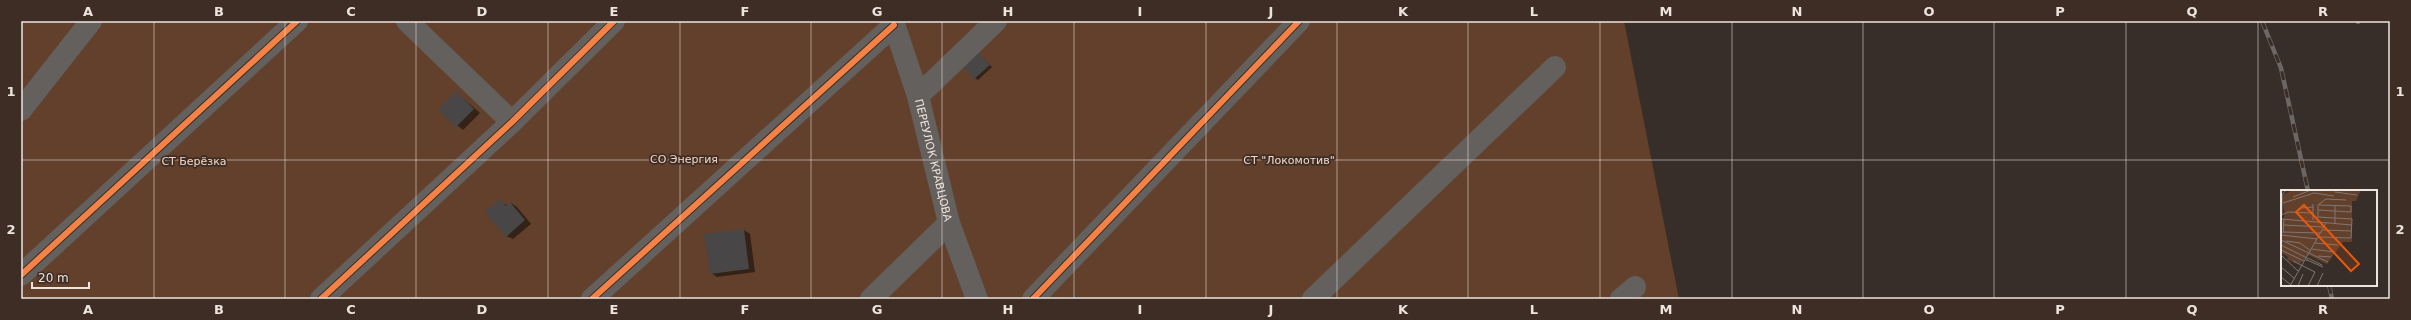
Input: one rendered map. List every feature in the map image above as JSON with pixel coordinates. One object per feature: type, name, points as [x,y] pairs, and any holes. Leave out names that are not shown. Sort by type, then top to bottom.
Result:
[{"type":"street","points":[[21,110],[91,21]]},
{"type":"street","points":[[21,275],[297,21]]},
{"type":"street","points":[[407,21],[512,122]]},
{"type":"street","points":[[918,96],[996,21]]},
{"type":"street","points":[[1033,299],[1299,21]]},
{"type":"street","points":[[321,299],[512,122],[611,22]]},
{"type":"street","points":[[592,299],[894,23]]},
{"type":"street","name":"ПЕРЕУЛОК КРАВЦОВА","points":[[894,23],[918,96],[949,223],[977,299]]},
{"type":"street","points":[[1313,299],[1555,67]]},
{"type":"street","points":[[870,299],[949,223]]},
{"type":"green space","points":[[21,21],[1624,21],[1679,299],[21,299]]},
{"type":"building","points":[[977,51],[990,65],[974,79],[962,65]]},
{"type":"building","points":[[456,91],[474,109],[456,127],[438,110]]},
{"type":"building","points":[[500,199],[506,206],[510,202],[525,220],[506,237],[485,212]]},
{"type":"building","points":[[744,229],[749,269],[710,274],[704,234]]},
{"type":"building","points":[[1076,295],[1080,299],[1071,299]]},
{"type":"railway","points":[[2262,21],[2281,68],[2308,190]]},
{"type":"railway","points":[[2329,286],[2332,299]]},
{"type":"cycle path","points":[[21,275],[297,21]]},
{"type":"cycle path","points":[[321,299],[512,122],[614,21]]},
{"type":"cycle path","points":[[1033,299],[1299,21]]},
{"type":"cycle path","points":[[592,299],[894,25]]},
{"type":"park label","name":"СО Энергия","points":[[684,159]]},
{"type":"park label","name":"СТ \"Локомотив\"","points":[[1289,160]]},
{"type":"park label","name":"СТ Берёзка","points":[[194,161]]}]
